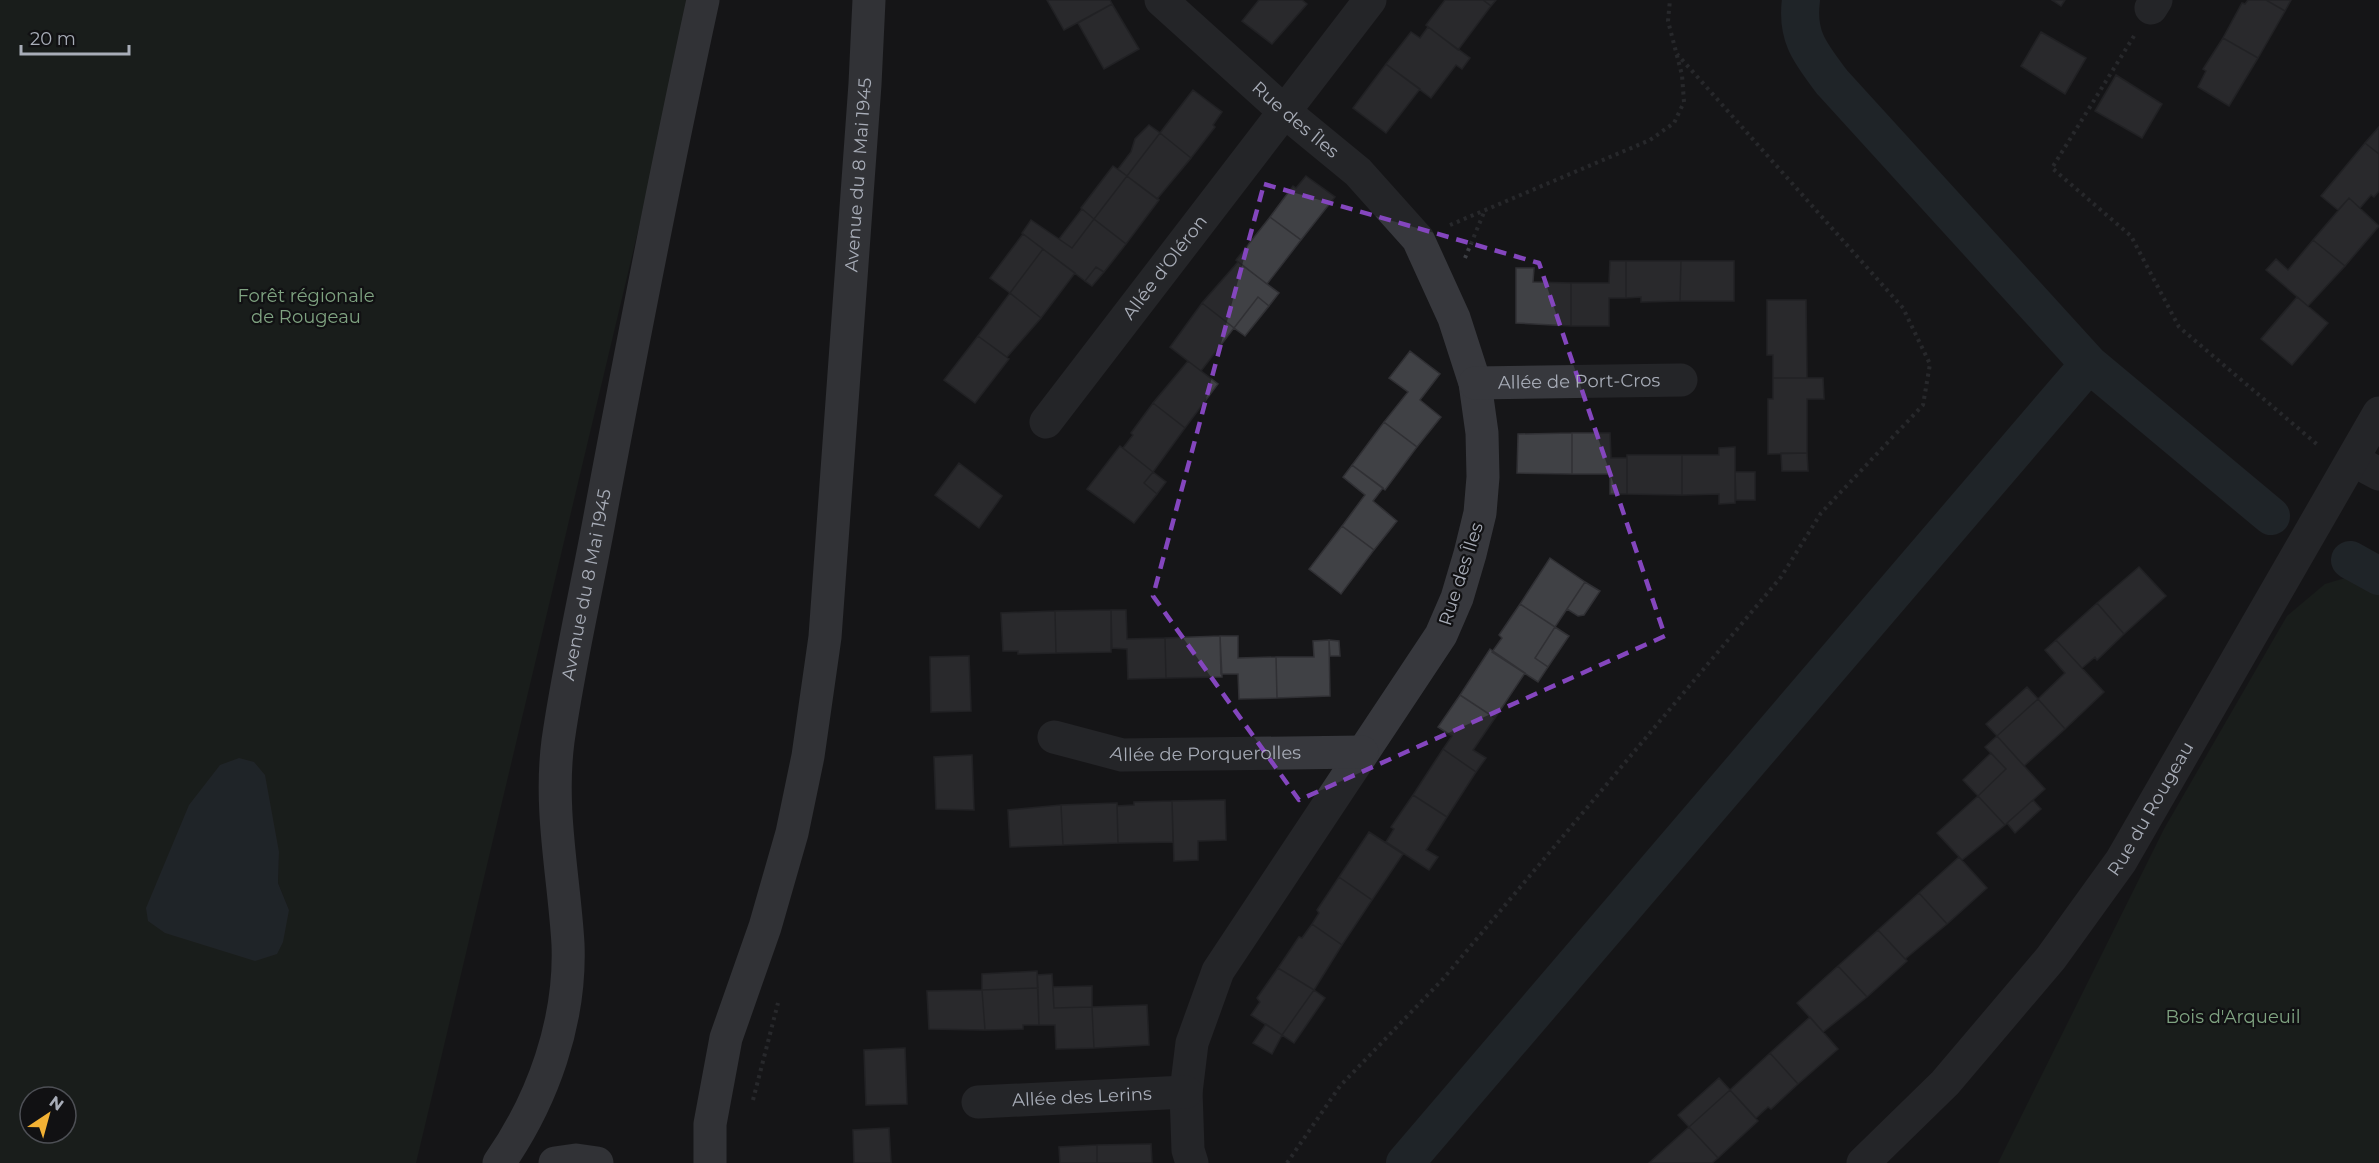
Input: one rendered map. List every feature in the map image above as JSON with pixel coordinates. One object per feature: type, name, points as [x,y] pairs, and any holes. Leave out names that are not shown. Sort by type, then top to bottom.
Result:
[{"type":"main road","name":"Avenue du 8 Mai 1945","points":[[500,1163],[524,1126],[555,1051],[567,975],[568,945],[554,811],[558,743],[627,370],[703,0]]},
{"type":"main road","name":"Avenue du 8 Mai 1945","points":[[710,1163],[710,1124],[726,1038],[765,927],[792,832],[808,756],[825,637],[865,84],[868,0]]},
{"type":"main road","points":[[555,1163],[576,1160],[597,1163]]},
{"type":"street","name":"Rue des Îles","points":[[1161,0],[1285,112],[1358,172],[1418,239],[1454,318],[1475,383],[1482,433],[1481,501],[1457,598],[1441,635],[1218,971],[1192,1043],[1186,1092],[1188,1150],[1192,1163]]},
{"type":"street","name":"Allée d'Oléron","points":[[1046,422],[1370,0]]},
{"type":"street","name":"Allée de Port-Cros","points":[[1475,383],[1681,380]]},
{"type":"street","name":"Rue du Rougeau","points":[[1863,1163],[1945,1083],[2051,958],[2121,861],[2366,467],[2379,413]]},
{"type":"street","name":"Allée de Porquerolles","points":[[1054,737],[1122,755],[1362,752]]},
{"type":"street","name":"Allée des Lerins","points":[[978,1102],[1186,1092]]},
{"type":"path","points":[[1418,239],[1650,140],[1674,123],[1684,102],[1682,75],[1668,21],[1670,0]]},
{"type":"path","points":[[2154,4],[2052,168],[2131,236],[2179,327],[2313,444],[2366,467]]},
{"type":"path","points":[[1287,1163],[1340,1086],[1443,979],[1781,577],[1821,513],[1923,405],[1930,363],[1903,308],[1677,54]]},
{"type":"highlighted area","points":[[1264,184],[1539,263],[1665,636],[1299,800],[1153,596]]},
{"type":"green space","name":"Forêt régionale de Rougeau","points":[[0,0],[693,0],[416,1163],[0,1163]],"holes":[[[279,852],[278,883],[289,910],[165,933]]]},
{"type":"green space","name":"Bois d'Arqueuil","points":[[2379,568],[2379,1163],[1998,1163],[2164,829],[2287,616],[2325,584]]},
{"type":"shaded area","points":[[239,758],[254,762],[265,775],[279,852],[278,883],[289,910],[283,942],[277,954],[255,961],[165,933],[148,921],[146,908],[189,805],[220,765]]},
{"type":"building","points":[[1047,0],[1110,0],[1112,4],[1064,30]]},
{"type":"building","points":[[1259,0],[1302,0],[1307,4],[1272,44],[1242,21]]},
{"type":"building","points":[[1445,0],[1483,0],[1491,6],[1458,50],[1426,25]]},
{"type":"building","points":[[1483,0],[1496,0],[1491,6]]},
{"type":"building","points":[[2052,0],[2065,0],[2061,6]]},
{"type":"building","points":[[2248,0],[2266,0],[2285,11],[2258,58],[2223,38],[2242,3],[2245,4]]},
{"type":"building","points":[[2266,0],[2291,0],[2285,11]]},
{"type":"building","points":[[1112,4],[1139,49],[1104,69],[1078,23]]},
{"type":"building","points":[[1428,27],[1470,58],[1462,69],[1456,65],[1431,98],[1386,64],[1411,32],[1420,38]]},
{"type":"building","points":[[2041,32],[2086,58],[2065,94],[2021,66]]},
{"type":"building","points":[[2223,38],[2258,58],[2229,106],[2198,87],[2206,71],[2203,69]]},
{"type":"building","points":[[1386,64],[1420,89],[1386,133],[1353,108]]},
{"type":"building","points":[[2116,75],[2162,104],[2142,138],[2095,111]]},
{"type":"building","points":[[1193,90],[1222,112],[1213,125],[1215,127],[1191,158],[1160,133]]},
{"type":"building","points":[[1149,125],[1160,133],[1127,176],[1118,169],[1131,152],[1135,139]]},
{"type":"building","points":[[2379,127],[2379,154],[2365,143]]},
{"type":"building","points":[[1160,133],[1191,158],[1157,199],[1127,176]]},
{"type":"building","points":[[2365,143],[2379,154],[2379,191],[2374,197],[2371,195],[2360,208],[2349,198],[2338,210],[2321,196]]},
{"type":"building","points":[[1113,166],[1127,176],[1094,219],[1081,208]]},
{"type":"building","points":[[1127,176],[1159,200],[1126,244],[1094,219]]},
{"type":"building","points":[[1306,176],[1335,197],[1301,240],[1270,217],[1293,186],[1296,188]]},
{"type":"building","points":[[2349,198],[2379,226],[2345,266],[2313,240]]},
{"type":"building","points":[[1082,209],[1094,219],[1072,248],[1059,239]]},
{"type":"building","points":[[1270,217],[1301,240],[1267,284],[1236,260]]},
{"type":"building","points":[[1094,219],[1126,244],[1104,272],[1096,267],[1085,281],[1022,233],[1031,220],[1072,248]]},
{"type":"building","points":[[1023,234],[1043,249],[1010,293],[990,278]]},
{"type":"building","points":[[2313,240],[2345,266],[2308,306],[2266,270],[2276,259],[2288,270]]},
{"type":"building","points":[[1043,249],[1075,273],[1041,318],[1010,293]]},
{"type":"building","points":[[1610,261],[1626,261],[1626,298],[1609,298],[1609,326],[1571,326],[1571,283],[1609,283]]},
{"type":"building","points":[[1626,261],[1681,261],[1680,301],[1641,302],[1641,297],[1626,298]]},
{"type":"building","points":[[1681,261],[1734,261],[1734,301],[1680,301]]},
{"type":"building","points":[[1238,262],[1279,293],[1269,306],[1258,297],[1234,328],[1202,303]]},
{"type":"building","points":[[1096,267],[1104,272],[1092,286],[1085,281]]},
{"type":"building","points":[[1516,268],[1534,268],[1533,282],[1571,283],[1571,326],[1516,323]]},
{"type":"building","points":[[1010,293],[1041,318],[1007,357],[978,336]]},
{"type":"building","points":[[1258,297],[1269,306],[1245,336],[1234,328]]},
{"type":"building","points":[[2297,297],[2328,323],[2292,365],[2261,339]]},
{"type":"building","points":[[1767,300],[1806,300],[1807,378],[1773,378],[1773,355],[1767,355]]},
{"type":"building","points":[[1202,303],[1234,328],[1201,371],[1170,347]]},
{"type":"building","points":[[978,336],[1009,359],[975,403],[944,380]]},
{"type":"building","points":[[1410,351],[1440,374],[1420,400],[1441,417],[1417,447],[1384,422],[1408,392],[1389,378]]},
{"type":"building","points":[[1188,361],[1218,384],[1185,428],[1153,403]]},
{"type":"building","points":[[1773,378],[1823,378],[1824,399],[1807,399],[1807,453],[1768,454],[1768,399],[1773,399]]},
{"type":"building","points":[[1153,403],[1185,428],[1153,472],[1123,448]]},
{"type":"building","points":[[1384,422],[1417,447],[1385,490],[1352,465]]},
{"type":"building","points":[[1572,433],[1572,474],[1517,473],[1518,434]]},
{"type":"building","points":[[1572,433],[1610,433],[1611,458],[1627,458],[1627,494],[1610,494],[1610,474],[1572,474]]},
{"type":"building","points":[[1120,446],[1153,472],[1144,483],[1157,494],[1134,523],[1087,489]]},
{"type":"building","points":[[1735,447],[1735,503],[1719,504],[1719,494],[1682,495],[1682,455],[1719,455],[1719,448]]},
{"type":"building","points":[[1781,453],[1807,453],[1808,471],[1782,471]]},
{"type":"building","points":[[1627,455],[1682,455],[1682,495],[1627,494]]},
{"type":"building","points":[[959,463],[1002,496],[979,528],[935,495]]},
{"type":"building","points":[[1352,465],[1383,488],[1373,501],[1397,521],[1374,550],[1342,526],[1365,495],[1343,477]]},
{"type":"building","points":[[1153,472],[1166,482],[1157,494],[1144,483]]},
{"type":"building","points":[[1735,472],[1755,472],[1755,500],[1736,500]]},
{"type":"building","points":[[1342,526],[1374,550],[1341,594],[1309,569]]},
{"type":"building","points":[[1550,558],[1585,582],[1555,627],[1520,604]]},
{"type":"building","points":[[2139,567],[2166,596],[2124,634],[2097,603]]},
{"type":"building","points":[[1585,582],[1600,591],[1584,615],[1578,616],[1567,609]]},
{"type":"building","points":[[2097,603],[2124,634],[2097,660],[2095,657],[2082,668],[2056,640]]},
{"type":"building","points":[[1520,604],[1555,627],[1535,658],[1548,667],[1538,682],[1492,652],[1502,638],[1499,635]]},
{"type":"building","points":[[1111,610],[1111,652],[1056,653],[1055,611]]},
{"type":"building","points":[[1111,610],[1126,610],[1127,639],[1165,638],[1166,678],[1128,679],[1127,649],[1112,648]]},
{"type":"building","points":[[1055,611],[1056,653],[1018,654],[1018,651],[1003,651],[1001,613]]},
{"type":"building","points":[[1555,627],[1569,636],[1548,667],[1535,658]]},
{"type":"building","points":[[1220,636],[1238,636],[1238,658],[1276,657],[1277,698],[1239,699],[1238,674],[1221,674]]},
{"type":"building","points":[[1220,636],[1222,677],[1166,678],[1165,638]]},
{"type":"building","points":[[1329,640],[1339,641],[1340,656],[1330,656]]},
{"type":"building","points":[[1329,640],[1330,696],[1277,698],[1276,657],[1314,657],[1313,641]]},
{"type":"building","points":[[2056,640],[2104,692],[2065,729],[2038,699],[2065,673],[2045,650]]},
{"type":"building","points":[[1490,649],[1525,673],[1495,718],[1460,695]]},
{"type":"building","points":[[969,656],[971,711],[931,712],[930,657]]},
{"type":"building","points":[[2027,687],[2038,699],[1997,736],[1986,724]]},
{"type":"building","points":[[1460,695],[1495,718],[1473,750],[1486,758],[1476,772],[1443,749],[1452,736],[1438,727]]},
{"type":"building","points":[[2038,699],[2065,729],[2024,766],[1997,736]]},
{"type":"building","points":[[1997,736],[2045,789],[2005,825],[1978,796],[2006,769],[1985,747]]},
{"type":"building","points":[[1443,749],[1476,772],[1447,817],[1413,795]]},
{"type":"building","points":[[1991,753],[2006,769],[1978,796],[1963,780]]},
{"type":"building","points":[[972,755],[974,810],[936,809],[934,757]]},
{"type":"building","points":[[1413,795],[1447,817],[1426,850],[1438,857],[1429,870],[1386,842],[1394,829],[1391,827]]},
{"type":"building","points":[[1978,796],[2005,825],[1962,860],[1937,833]]},
{"type":"building","points":[[1225,800],[1226,840],[1198,841],[1198,860],[1174,861],[1172,801]]},
{"type":"building","points":[[2033,800],[2041,809],[2015,833],[2007,823]]},
{"type":"building","points":[[1172,801],[1173,842],[1118,843],[1117,806],[1134,805],[1134,802]]},
{"type":"building","points":[[1117,803],[1118,843],[1063,845],[1061,805]]},
{"type":"building","points":[[1061,805],[1063,845],[1010,847],[1008,810]]},
{"type":"building","points":[[1369,832],[1403,854],[1372,900],[1339,877]]},
{"type":"building","points":[[1959,857],[1987,888],[1947,924],[1919,893]]},
{"type":"building","points":[[1339,877],[1372,900],[1342,945],[1312,924],[1319,913],[1317,910]]},
{"type":"building","points":[[1919,893],[1947,924],[1905,959],[1878,930]]},
{"type":"building","points":[[1312,924],[1342,945],[1314,990],[1278,968],[1299,937],[1302,938]]},
{"type":"building","points":[[1878,930],[1907,961],[1867,997],[1838,966]]},
{"type":"building","points":[[1838,966],[1867,997],[1823,1032],[1797,1003]]},
{"type":"building","points":[[1278,968],[1314,990],[1282,1035],[1251,1015],[1260,1002],[1257,998]]},
{"type":"building","points":[[1037,971],[1038,988],[982,990],[982,974]]},
{"type":"building","points":[[1052,974],[1054,1008],[1092,1007],[1094,1048],[1056,1049],[1055,1025],[1039,1025],[1037,975]]},
{"type":"building","points":[[1092,986],[1092,1007],[1054,1008],[1053,987]]},
{"type":"building","points":[[1038,988],[1039,1025],[1023,1025],[1023,1029],[985,1030],[982,990]]},
{"type":"building","points":[[982,990],[985,1030],[929,1029],[927,991]]},
{"type":"building","points":[[1314,990],[1325,998],[1294,1043],[1282,1035]]},
{"type":"building","points":[[1147,1005],[1149,1045],[1094,1048],[1092,1007]]},
{"type":"building","points":[[1810,1017],[1838,1049],[1798,1084],[1770,1053]]},
{"type":"building","points":[[1266,1024],[1282,1035],[1272,1054],[1253,1043]]},
{"type":"building","points":[[905,1048],[907,1104],[866,1105],[864,1050]]},
{"type":"building","points":[[1770,1053],[1798,1084],[1771,1109],[1768,1107],[1756,1118],[1730,1090]]},
{"type":"building","points":[[1719,1078],[1730,1090],[1689,1127],[1678,1115]]},
{"type":"building","points":[[1730,1090],[1758,1121],[1718,1158],[1689,1127]]},
{"type":"building","points":[[1689,1127],[1718,1158],[1712,1163],[1649,1163]]},
{"type":"building","points":[[889,1128],[891,1163],[854,1163],[853,1130]]},
{"type":"building","points":[[1151,1144],[1152,1163],[1097,1163],[1097,1145]]},
{"type":"building","points":[[1097,1145],[1097,1163],[1060,1163],[1059,1147]]},
{"type":"waterway","points":[[1801,0],[1803,35],[1812,54],[1832,82],[2089,364],[2271,516]]},
{"type":"waterway","points":[[1405,1163],[2089,364]]},
{"type":"waterway","points":[[2350,560],[2379,576]]}]
